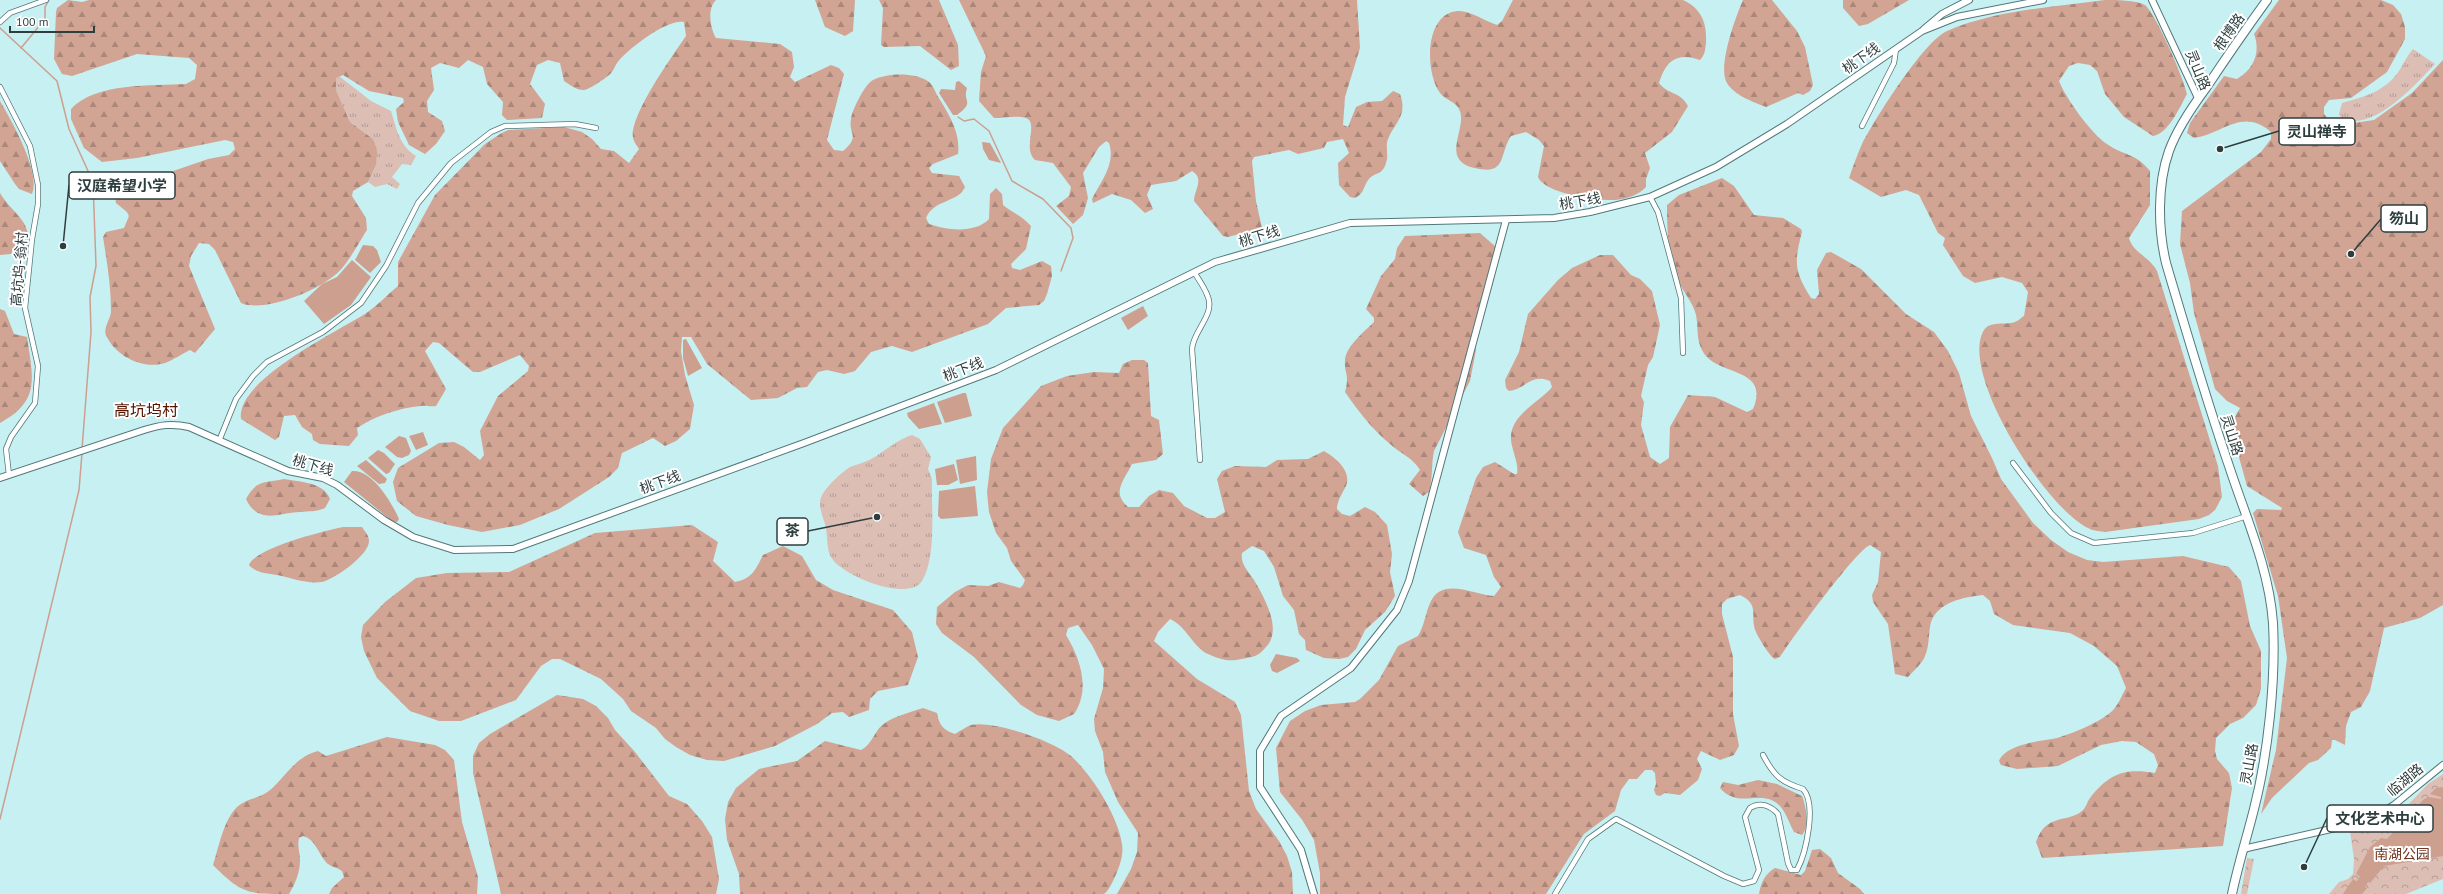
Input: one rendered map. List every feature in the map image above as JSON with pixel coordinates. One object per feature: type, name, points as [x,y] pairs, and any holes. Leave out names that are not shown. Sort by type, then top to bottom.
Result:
[{"type":"highway","name":"根博路","points":[[2198,98],[2267,0]]},
{"type":"highway","name":"灵山路","points":[[2198,98],[2178,132],[2167,158],[2161,206],[2163,249],[2187,335],[2229,468],[2247,516],[2267,583],[2273,623],[2266,749],[2254,807],[2232,894]]},
{"type":"main road","points":[[1922,32],[1942,14],[1969,0]]},
{"type":"main road","points":[[1922,32],[1957,17],[2043,0]]},
{"type":"main road","name":"灵山路","points":[[2152,0],[2198,98]]},
{"type":"main road","name":"桃下线","points":[[0,478],[160,425],[169,424],[189,427],[288,471],[323,478],[337,485],[384,520],[413,537],[454,550],[513,549],[804,443],[996,370],[1215,262],[1350,223],[1506,220],[1562,217],[1650,198],[1716,167],[1787,124],[1896,48],[1922,32]]},
{"type":"main road","points":[[1314,894],[1301,850],[1260,787],[1260,751],[1281,716],[1351,668],[1397,610],[1409,581],[1506,220]]},
{"type":"main road","name":"临湖路","points":[[2243,849],[2340,827],[2376,816],[2394,805],[2443,765]]},
{"type":"street","points":[[0,22],[10,13],[46,0]]},
{"type":"street","points":[[1862,126],[1894,63],[1896,48]]},
{"type":"street","name":"高坑坞-翁村","points":[[0,87],[30,146],[38,185],[38,204],[32,239],[25,308],[38,366],[35,403],[11,437],[6,449],[9,475]]},
{"type":"street","points":[[219,441],[236,399],[253,376],[267,362],[323,332],[361,303],[386,266],[418,203],[450,163],[492,132],[505,126],[576,124],[596,128]]},
{"type":"street","points":[[1650,198],[1658,212],[1681,298],[1683,353]]},
{"type":"street","points":[[1194,272],[1208,296],[1210,304],[1207,314],[1195,336],[1192,349],[1200,460]]},
{"type":"street","points":[[2013,463],[2052,513],[2071,533],[2094,544],[2192,533],[2247,516]]},
{"type":"street","points":[[1555,894],[1588,839],[1616,819],[1724,876],[1743,884],[1749,884],[1754,881],[1759,870],[1745,817],[1750,808],[1760,804],[1768,806],[1778,814],[1788,863],[1792,870],[1797,870],[1808,832],[1807,795],[1803,789],[1791,785],[1771,771],[1763,755]]},
{"type":"green space","points":[[68,0],[82,2],[89,0],[716,0],[711,8],[710,18],[712,29],[716,38],[780,44],[792,52],[794,67],[790,77],[795,82],[831,65],[839,68],[844,74],[827,140],[834,150],[843,151],[851,142],[853,135],[851,119],[859,98],[870,82],[886,76],[909,75],[916,76],[929,82],[933,86],[956,130],[958,138],[958,154],[933,164],[929,168],[932,173],[959,176],[965,187],[957,196],[934,207],[926,218],[929,224],[944,228],[968,229],[983,224],[989,219],[990,194],[996,188],[1002,194],[1003,205],[1031,226],[1026,249],[1011,264],[1012,268],[1020,270],[1042,261],[1051,266],[1052,276],[1047,294],[1044,301],[1039,305],[1006,308],[988,324],[912,352],[892,346],[871,352],[855,371],[844,374],[827,370],[818,372],[807,387],[797,388],[778,398],[751,400],[707,364],[691,337],[682,337],[681,351],[685,375],[694,405],[690,429],[676,441],[665,446],[653,438],[622,453],[618,468],[609,477],[559,509],[520,525],[482,532],[448,525],[416,516],[397,501],[393,482],[398,468],[439,443],[454,442],[464,447],[480,460],[484,455],[480,431],[498,396],[528,371],[529,366],[520,355],[480,372],[473,372],[439,343],[433,342],[425,351],[446,389],[436,406],[423,406],[404,409],[388,413],[372,420],[357,428],[358,435],[349,446],[320,444],[313,440],[312,434],[302,427],[295,415],[284,416],[279,437],[275,440],[241,419],[243,404],[254,389],[270,374],[311,345],[374,308],[398,286],[398,262],[435,195],[485,144],[500,134],[508,130],[564,127],[582,132],[592,139],[601,149],[614,151],[629,163],[639,149],[633,138],[638,115],[662,71],[686,36],[684,22],[677,22],[668,25],[648,36],[622,57],[612,72],[603,80],[584,90],[571,86],[564,81],[560,63],[548,60],[537,65],[530,84],[545,104],[542,118],[507,120],[502,115],[503,102],[487,84],[483,67],[468,60],[459,68],[440,63],[431,68],[434,90],[427,101],[428,112],[442,121],[445,131],[436,144],[425,154],[409,145],[398,122],[396,109],[404,102],[403,98],[369,91],[343,75],[336,78],[336,90],[350,122],[373,139],[377,150],[376,165],[368,182],[353,191],[352,196],[366,218],[367,230],[352,254],[344,266],[335,275],[316,288],[276,303],[251,305],[241,303],[215,250],[209,244],[199,243],[191,256],[189,266],[215,329],[195,353],[190,350],[165,363],[148,365],[131,360],[123,355],[110,343],[105,332],[111,314],[111,302],[103,237],[106,232],[124,228],[129,216],[127,212],[116,203],[115,195],[121,189],[208,159],[229,155],[235,149],[233,142],[225,140],[137,158],[102,162],[84,148],[71,119],[71,109],[82,100],[95,94],[125,87],[186,84],[195,79],[197,65],[189,58],[137,54],[72,76],[62,74],[54,59],[56,12],[57,8]]},
{"type":"green space","points":[[815,0],[855,0],[853,31],[845,36],[825,27]]},
{"type":"green space","points":[[879,0],[939,0],[958,45],[959,66],[951,70],[920,46],[884,47],[881,45],[883,8]]},
{"type":"green space","points":[[959,0],[1357,0],[1360,48],[1345,97],[1343,125],[1348,127],[1356,107],[1367,102],[1382,101],[1393,91],[1400,94],[1402,113],[1388,139],[1387,160],[1385,167],[1369,179],[1362,192],[1355,198],[1350,197],[1339,185],[1338,163],[1349,153],[1343,139],[1327,142],[1324,148],[1298,154],[1289,150],[1254,157],[1252,161],[1256,201],[1262,228],[1228,237],[1223,236],[1194,201],[1198,178],[1192,171],[1176,181],[1151,185],[1147,195],[1153,209],[1145,213],[1131,200],[1112,194],[1093,203],[1092,199],[1103,179],[1111,158],[1109,143],[1106,141],[1099,147],[1083,173],[1088,198],[1083,215],[1073,224],[1056,206],[1069,196],[1071,187],[1053,163],[1035,160],[1031,155],[1030,121],[1026,118],[1018,117],[994,118],[979,101],[981,72],[986,56]]},
{"type":"green space","points":[[1513,0],[1683,0],[1699,12],[1706,29],[1706,43],[1703,56],[1700,60],[1685,57],[1674,60],[1665,69],[1659,83],[1666,90],[1678,95],[1688,106],[1672,132],[1645,153],[1650,168],[1646,179],[1646,187],[1640,192],[1624,199],[1607,200],[1585,198],[1551,188],[1543,183],[1538,177],[1544,146],[1539,140],[1526,132],[1511,136],[1500,162],[1492,169],[1485,170],[1475,168],[1464,164],[1458,158],[1456,151],[1461,125],[1461,116],[1457,106],[1440,93],[1435,84],[1430,59],[1433,33],[1439,22],[1447,14],[1458,11],[1472,14],[1497,25],[1502,21]]},
{"type":"green space","points":[[1743,0],[1772,0],[1797,31],[1805,47],[1813,85],[1810,91],[1803,95],[1798,93],[1766,107],[1739,95],[1727,83],[1724,66],[1726,54],[1732,29]]},
{"type":"green space","points":[[1843,0],[1909,0],[1868,24],[1859,26],[1843,8]]},
{"type":"green space","points":[[2105,0],[2136,2],[2145,5],[2150,11],[2169,47],[2185,86],[2187,94],[2177,113],[2164,130],[2153,136],[2124,117],[2105,94],[2097,71],[2090,65],[2078,63],[2069,66],[2059,81],[2073,106],[2094,133],[2113,148],[2139,160],[2150,171],[2150,205],[2129,238],[2134,248],[2154,266],[2157,271],[2218,466],[2222,497],[2215,510],[2209,515],[2199,519],[2105,532],[2090,529],[2073,517],[2053,497],[2032,472],[2013,442],[1997,411],[1985,381],[1979,355],[1982,334],[1988,326],[1993,324],[2013,323],[2024,316],[2028,292],[2022,283],[2002,277],[1975,283],[1963,276],[1943,245],[1945,238],[1938,233],[1919,195],[1906,190],[1881,197],[1849,178],[1862,144],[1877,117],[1900,82],[1925,50],[1937,38],[1947,31],[1985,18],[2025,10]]},
{"type":"green space","points":[[2279,0],[2381,0],[2393,5],[2401,14],[2405,27],[2405,39],[2387,72],[2351,98],[2329,100],[2324,107],[2324,114],[2331,122],[2340,125],[2374,120],[2412,93],[2443,60],[2443,605],[2420,618],[2384,628],[2370,691],[2361,707],[2351,712],[2346,726],[2345,745],[2332,740],[2331,748],[2318,760],[2309,763],[2272,798],[2261,814],[2276,750],[2287,658],[2278,596],[2253,513],[2257,509],[2281,510],[2282,508],[2247,486],[2232,432],[2232,423],[2240,408],[2227,401],[2215,389],[2194,313],[2190,283],[2180,244],[2182,211],[2261,152],[2271,139],[2271,132],[2261,125],[2251,122],[2232,124],[2204,136],[2194,138],[2187,133],[2190,123],[2224,76],[2237,79],[2252,65],[2257,47],[2254,34]]},
{"type":"green space","points":[[2413,49],[2435,64],[2417,83],[2380,113],[2367,119],[2354,121],[2341,119],[2339,114],[2342,103],[2366,96],[2388,84],[2399,71]]},
{"type":"green space","points":[[339,76],[371,101],[391,111],[402,142],[410,152],[416,156],[411,165],[402,164],[392,177],[400,184],[397,189],[387,184],[375,187],[368,182],[376,165],[373,139],[350,122],[336,90],[336,78]]},
{"type":"green space","points":[[0,101],[24,146],[29,160],[34,184],[32,194],[19,189],[0,161]]},
{"type":"green space","points":[[1722,178],[1734,186],[1754,215],[1783,218],[1801,229],[1802,232],[1797,266],[1801,281],[1811,298],[1815,299],[1819,294],[1817,270],[1826,253],[1831,252],[1861,269],[1906,314],[1934,332],[1948,351],[1959,373],[1971,416],[2001,479],[2033,523],[2051,540],[2068,552],[2087,560],[2103,562],[2183,556],[2229,567],[2241,581],[2250,626],[2261,651],[2261,689],[2256,705],[2243,718],[2230,724],[2216,738],[2215,751],[2217,759],[2229,773],[2232,788],[2223,846],[2042,858],[2036,842],[2040,833],[2046,826],[2051,822],[2076,815],[2082,811],[2097,790],[2111,778],[2126,772],[2134,771],[2155,773],[2158,765],[2154,754],[2136,742],[2122,741],[2101,745],[2058,766],[2017,769],[2001,765],[1999,761],[2003,755],[2016,747],[2033,742],[2057,738],[2087,726],[2109,714],[2114,709],[2126,688],[2117,666],[2094,646],[2070,633],[2013,625],[1994,614],[1990,601],[1983,595],[1960,599],[1939,610],[1934,615],[1931,622],[1928,648],[1922,662],[1908,677],[1895,674],[1888,624],[1873,602],[1872,595],[1878,582],[1881,552],[1870,545],[1863,550],[1838,578],[1796,633],[1780,657],[1775,659],[1767,651],[1756,632],[1753,611],[1750,603],[1740,595],[1727,599],[1722,604],[1722,614],[1733,657],[1733,714],[1739,746],[1734,755],[1720,760],[1701,751],[1697,759],[1702,769],[1698,780],[1680,795],[1665,793],[1660,796],[1656,795],[1654,790],[1656,784],[1655,773],[1652,770],[1645,770],[1637,779],[1629,779],[1621,790],[1615,811],[1584,834],[1546,894],[1320,894],[1320,873],[1314,840],[1303,821],[1280,792],[1276,748],[1290,721],[1305,711],[1321,705],[1355,702],[1360,699],[1379,680],[1398,646],[1418,636],[1429,605],[1436,594],[1443,590],[1460,589],[1494,596],[1501,587],[1494,577],[1486,555],[1464,548],[1458,532],[1476,478],[1483,467],[1495,462],[1514,474],[1517,474],[1517,466],[1511,440],[1515,423],[1526,410],[1552,387],[1550,381],[1537,379],[1532,380],[1515,390],[1509,391],[1506,388],[1505,380],[1519,352],[1528,314],[1558,280],[1572,268],[1600,255],[1613,255],[1631,275],[1640,279],[1652,291],[1660,325],[1653,357],[1648,365],[1641,396],[1644,402],[1641,425],[1650,457],[1660,464],[1669,458],[1670,427],[1688,395],[1715,397],[1747,412],[1753,409],[1757,396],[1755,387],[1750,380],[1713,362],[1706,356],[1700,346],[1695,310],[1678,280],[1672,262],[1669,243],[1667,205],[1679,195]]},
{"type":"green space","points":[[0,193],[19,216],[26,228],[28,245],[22,253],[0,255]]},
{"type":"green space","points":[[1480,233],[1496,247],[1497,258],[1494,280],[1487,301],[1472,331],[1476,350],[1470,381],[1434,451],[1429,492],[1423,496],[1409,484],[1420,470],[1417,465],[1394,448],[1371,426],[1345,392],[1347,381],[1345,364],[1346,355],[1352,344],[1374,322],[1374,318],[1366,309],[1381,276],[1395,259],[1397,248],[1405,236]]},
{"type":"green space","points":[[0,309],[5,311],[14,334],[27,337],[32,376],[28,397],[22,406],[13,415],[0,423]]},
{"type":"green space","points":[[1132,360],[1144,360],[1148,363],[1151,416],[1159,420],[1163,454],[1156,460],[1132,464],[1123,481],[1120,491],[1120,496],[1123,502],[1128,507],[1139,507],[1149,496],[1159,490],[1173,493],[1184,506],[1207,518],[1215,518],[1225,512],[1217,479],[1222,471],[1235,466],[1266,467],[1277,460],[1308,459],[1324,451],[1338,461],[1347,475],[1346,486],[1339,500],[1337,509],[1342,514],[1350,516],[1365,507],[1375,512],[1387,525],[1392,554],[1390,572],[1395,596],[1385,612],[1365,630],[1356,649],[1348,657],[1339,659],[1324,658],[1306,650],[1305,640],[1299,634],[1294,610],[1283,596],[1274,567],[1264,551],[1252,546],[1242,553],[1242,561],[1267,604],[1273,632],[1271,640],[1261,652],[1255,656],[1236,660],[1226,660],[1215,657],[1198,647],[1176,622],[1170,619],[1158,632],[1154,641],[1197,679],[1235,702],[1241,715],[1249,791],[1256,809],[1279,841],[1287,856],[1292,872],[1293,894],[1117,894],[1131,869],[1137,852],[1138,833],[1118,802],[1105,772],[1103,752],[1095,731],[1094,719],[1103,688],[1104,669],[1092,645],[1078,625],[1068,628],[1066,635],[1076,654],[1082,674],[1083,684],[1079,704],[1074,714],[1059,721],[1037,715],[1021,705],[974,657],[942,633],[936,624],[937,607],[955,592],[968,585],[988,586],[999,582],[1020,588],[1025,580],[1011,561],[1007,548],[996,533],[989,512],[987,492],[991,459],[1003,428],[1041,386],[1067,376],[1094,372],[1119,373],[1123,364]]},
{"type":"green space","points":[[912,435],[920,439],[931,457],[928,469],[932,479],[932,532],[930,559],[927,571],[922,581],[914,587],[903,589],[889,588],[860,578],[837,564],[831,557],[828,549],[826,528],[820,508],[820,500],[829,485],[847,469],[865,462],[896,442]]},
{"type":"green space","points":[[284,479],[304,482],[323,489],[330,499],[325,508],[316,511],[269,516],[257,512],[251,507],[246,499],[253,488],[261,483]]},
{"type":"green space","points":[[692,525],[718,542],[713,561],[735,582],[741,581],[753,573],[763,555],[783,546],[802,556],[816,580],[833,590],[893,610],[912,632],[918,657],[908,685],[878,691],[870,699],[869,710],[849,717],[843,712],[832,713],[817,724],[775,746],[724,761],[707,760],[690,755],[676,747],[665,739],[656,728],[631,711],[623,699],[601,679],[560,659],[552,659],[541,666],[516,700],[461,721],[439,721],[410,711],[377,678],[364,651],[361,637],[363,625],[385,602],[416,578],[447,573],[509,572],[595,533]]},
{"type":"green space","points":[[343,527],[362,527],[368,537],[368,547],[350,566],[328,580],[322,582],[305,581],[255,570],[249,565],[254,559],[264,552],[276,547],[306,536]]},
{"type":"green space","points":[[557,695],[583,699],[596,706],[608,718],[615,730],[635,752],[669,796],[687,804],[702,821],[712,837],[719,879],[716,894],[501,894],[473,773],[473,756],[479,743],[490,734]]},
{"type":"green space","points":[[923,708],[937,713],[942,726],[947,731],[955,734],[971,725],[981,724],[994,726],[1038,738],[1063,750],[1071,756],[1087,774],[1103,797],[1110,809],[1120,833],[1122,857],[1116,875],[1109,889],[1104,894],[740,894],[739,874],[727,840],[725,819],[728,802],[736,788],[759,769],[797,761],[825,741],[861,750],[868,744],[878,729],[885,723],[898,716]]},
{"type":"green space","points":[[387,737],[435,745],[445,750],[454,760],[462,822],[478,877],[477,894],[329,894],[332,888],[344,877],[342,871],[328,864],[314,844],[303,836],[299,838],[298,841],[300,865],[298,874],[289,894],[263,894],[246,890],[231,882],[213,865],[228,820],[239,805],[266,793],[295,764],[309,754],[318,751],[326,756]]},
{"type":"green space","name":"南湖公园","points":[[2443,774],[2443,879],[2406,894],[2329,894],[2339,882],[2348,879],[2353,874],[2354,859],[2350,831],[2376,824],[2400,813],[2428,784]]},
{"type":"green space","points":[[1758,780],[1777,784],[1802,796],[1807,821],[1802,835],[1794,832],[1786,814],[1779,805],[1772,800],[1765,798],[1735,798],[1720,788],[1723,782],[1738,785]]},
{"type":"green space","points":[[1820,849],[1831,858],[1838,873],[1860,889],[1864,894],[1759,894],[1764,879],[1772,870],[1775,868],[1801,875],[1805,871],[1812,850]]},
{"type":"green space","points":[[2247,858],[2254,859],[2247,894],[2241,894]]},
{"type":"shaded area","points":[[959,81],[967,88],[967,104],[966,107],[957,115],[953,115],[939,93],[941,89],[955,90],[956,82]]},
{"type":"shaded area","points":[[982,142],[990,143],[1001,163],[989,160],[983,149]]},
{"type":"shaded area","points":[[363,245],[373,246],[377,250],[381,262],[370,273],[355,260]]},
{"type":"shaded area","points":[[352,260],[371,277],[351,305],[324,324],[304,301],[322,284],[337,277]]},
{"type":"shaded area","points":[[1143,306],[1148,316],[1128,330],[1121,318]]},
{"type":"shaded area","points":[[686,339],[702,368],[688,376],[683,358],[683,340]]},
{"type":"shaded area","points":[[966,393],[972,416],[945,423],[937,402]]},
{"type":"shaded area","points":[[934,403],[942,424],[919,429],[908,417],[907,413]]},
{"type":"shaded area","points":[[423,432],[428,445],[416,450],[409,436]]},
{"type":"shaded area","points":[[399,436],[406,438],[411,451],[409,455],[402,458],[397,457],[385,447]]},
{"type":"shaded area","points":[[378,450],[384,453],[395,464],[389,473],[386,474],[368,458]]},
{"type":"shaded area","points":[[976,456],[977,480],[960,484],[956,460]]},
{"type":"shaded area","points":[[366,460],[387,479],[385,483],[379,484],[357,466]]},
{"type":"shaded area","points":[[954,464],[958,480],[948,485],[937,485],[935,469]]},
{"type":"shaded area","points":[[352,471],[367,475],[374,481],[396,512],[399,519],[397,522],[392,521],[344,482]]},
{"type":"shaded area","points":[[975,486],[978,516],[941,519],[938,516],[939,491]]},
{"type":"shaded area","points":[[1276,654],[1297,658],[1300,661],[1277,673],[1272,671],[1270,665]]},
{"type":"shaded area","points":[[2443,787],[2443,856],[2384,866],[2370,883],[2356,874],[2370,847],[2381,838],[2387,839],[2423,800],[2428,797],[2441,799],[2441,797],[2430,794],[2436,788]]},
{"type":"shaded area","points":[[2353,879],[2367,888],[2362,894],[2343,894]]},
{"type":"waterway","points":[[21,48],[45,19],[45,7],[49,0]]},
{"type":"waterway","points":[[0,28],[57,81],[69,129],[93,182],[96,266],[90,297],[91,332],[82,449]]},
{"type":"waterway","points":[[958,117],[964,121],[974,119],[989,131],[1012,181],[1043,199],[1071,228],[1073,238],[1061,271]]},
{"type":"waterway","points":[[0,819],[79,490],[82,453]]},
{"type":"waterway","points":[[2355,894],[2364,879]]},
{"type":"place","name":"灵山禅寺","points":[[2220,149]]},
{"type":"place","name":"汉庭希望小学","points":[[63,246]]},
{"type":"place","name":"笏山","points":[[2351,254]]},
{"type":"place","name":"茶","points":[[877,517]]},
{"type":"place","name":"文化艺术中心","points":[[2304,867]]},
{"type":"district","name":"高坑坞村","points":[[146,410]]}]
